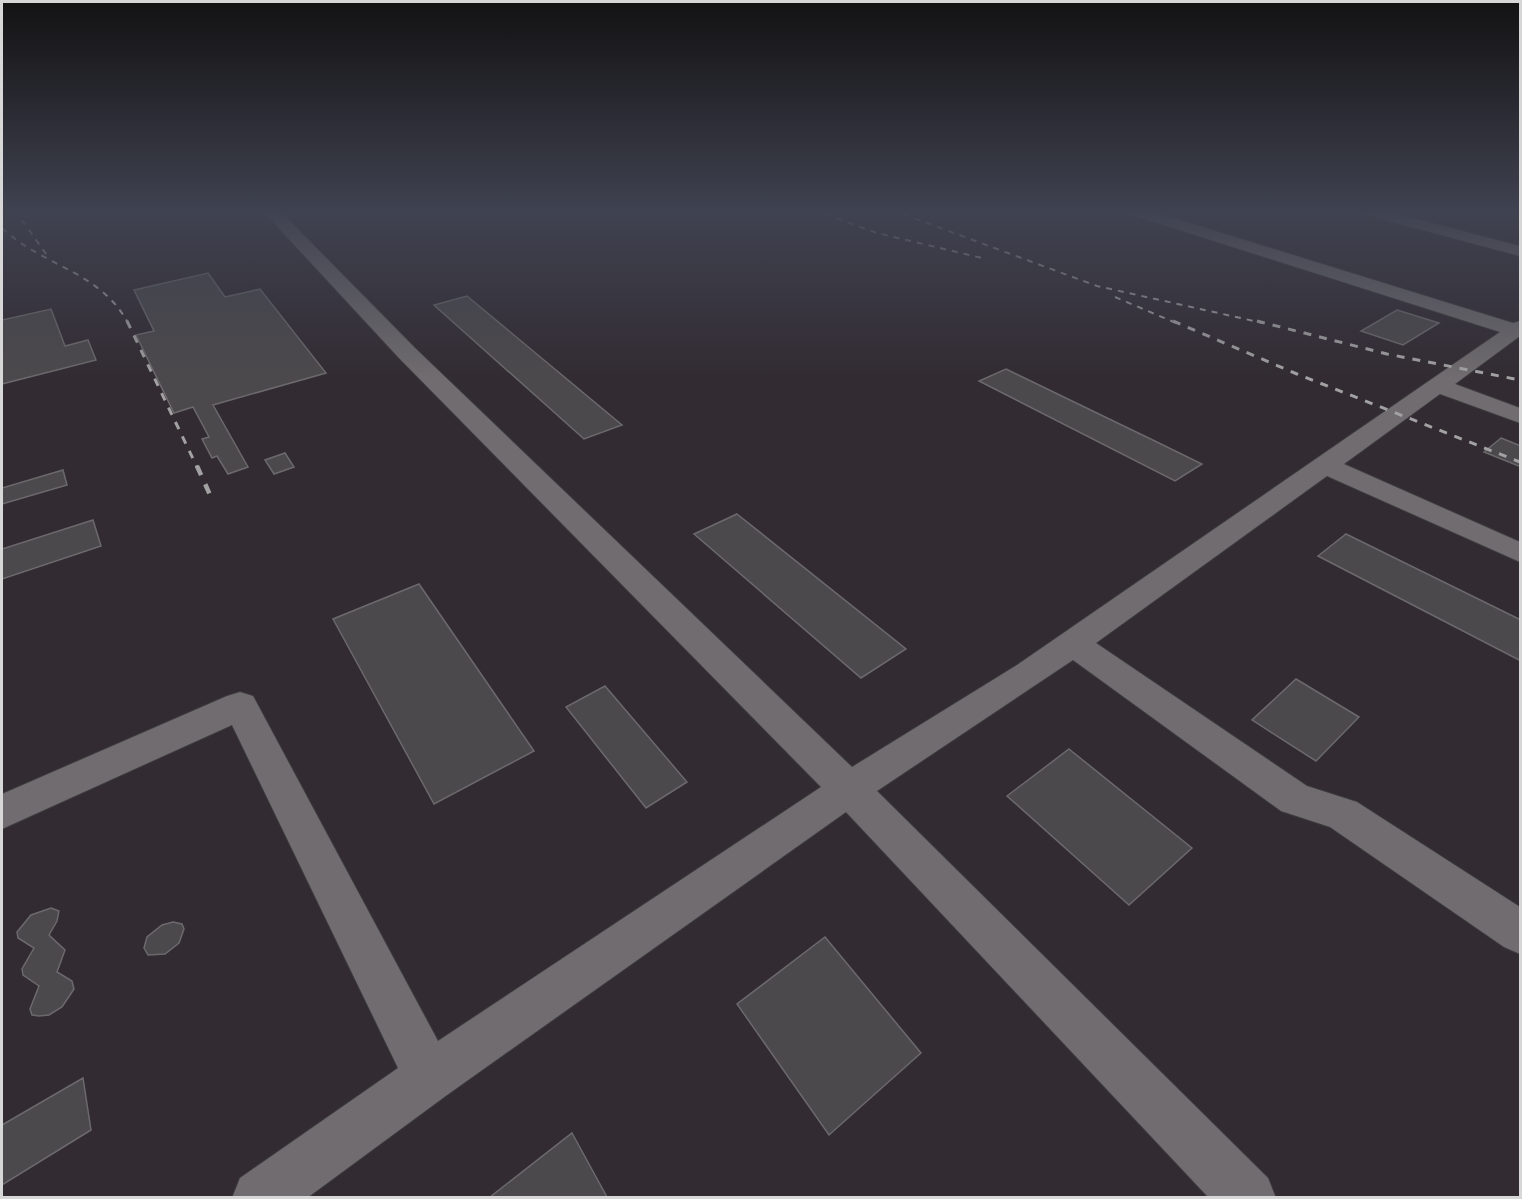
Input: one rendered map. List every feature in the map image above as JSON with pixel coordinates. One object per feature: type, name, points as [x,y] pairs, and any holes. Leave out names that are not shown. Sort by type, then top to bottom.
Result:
[{"type":"lane","points":[[324,266],[407,353],[849,789],[1248,1197]]},
{"type":"lane","points":[[1315,266],[1518,328]]},
{"type":"lane","points":[[260,1197],[429,1077],[849,789],[1072,644],[1518,328]]},
{"type":"lane","points":[[1437,385],[1521,416]]},
{"type":"lane","points":[[1324,465],[1521,553]]},
{"type":"lane","points":[[1072,644],[1295,799],[1343,814],[1521,932]]},
{"type":"lane","points":[[2,812],[240,706],[429,1077]]},
{"type":"shaded area","points":[[2,266],[1520,266],[1520,1197],[2,1197]]},
{"type":"building","points":[[208,273],[225,297],[260,289],[326,373],[213,405],[248,467],[228,474],[217,456],[212,458],[202,439],[209,437],[193,407],[174,413],[136,335],[154,331],[134,290]]},
{"type":"building","points":[[467,296],[622,425],[584,439],[434,305]]},
{"type":"building","points":[[51,309],[65,346],[88,340],[96,360],[2,384],[2,320]]},
{"type":"building","points":[[1397,310],[1439,323],[1403,345],[1361,331]]},
{"type":"building","points":[[1006,369],[1202,464],[1175,481],[979,381]]},
{"type":"building","points":[[1501,438],[1521,446],[1521,467],[1484,452]]},
{"type":"building","points":[[285,453],[294,467],[274,474],[265,460]]},
{"type":"building","points":[[63,470],[67,485],[2,504],[2,488]]},
{"type":"building","points":[[737,514],[906,649],[861,678],[694,534]]},
{"type":"building","points":[[93,520],[101,546],[2,579],[2,549]]},
{"type":"building","points":[[1346,534],[1521,620],[1521,661],[1318,556]]},
{"type":"building","points":[[419,584],[534,751],[434,804],[333,619]]},
{"type":"building","points":[[1296,679],[1359,717],[1316,761],[1252,720]]},
{"type":"building","points":[[605,686],[687,782],[646,808],[566,707]]},
{"type":"building","points":[[1069,749],[1192,848],[1129,905],[1007,796]]},
{"type":"building","points":[[51,908],[59,911],[57,921],[49,935],[65,950],[57,972],[72,981],[74,989],[62,1007],[49,1015],[32,1015],[30,1009],[39,986],[23,975],[22,969],[34,948],[18,938],[17,932],[31,915]]},
{"type":"building","points":[[173,922],[182,924],[184,929],[179,943],[165,954],[148,955],[144,948],[147,937],[162,925]]},
{"type":"building","points":[[825,937],[921,1053],[829,1135],[737,1004]]},
{"type":"building","points":[[83,1078],[91,1130],[2,1185],[2,1125]]},
{"type":"building","points":[[572,1133],[607,1197],[490,1197]]},
{"type":"railway","points":[[62,266],[102,292],[128,323]]},
{"type":"railway","points":[[1043,266],[1097,286],[1263,323]]},
{"type":"railway","points":[[1115,297],[1176,323]]},
{"type":"railway","points":[[1173,321],[1297,374],[1520,462]]},
{"type":"railway","points":[[1257,321],[1387,354],[1520,380]]},
{"type":"railway","points":[[128,323],[197,467]]},
{"type":"railway","points":[[197,466],[211,497]]}]
